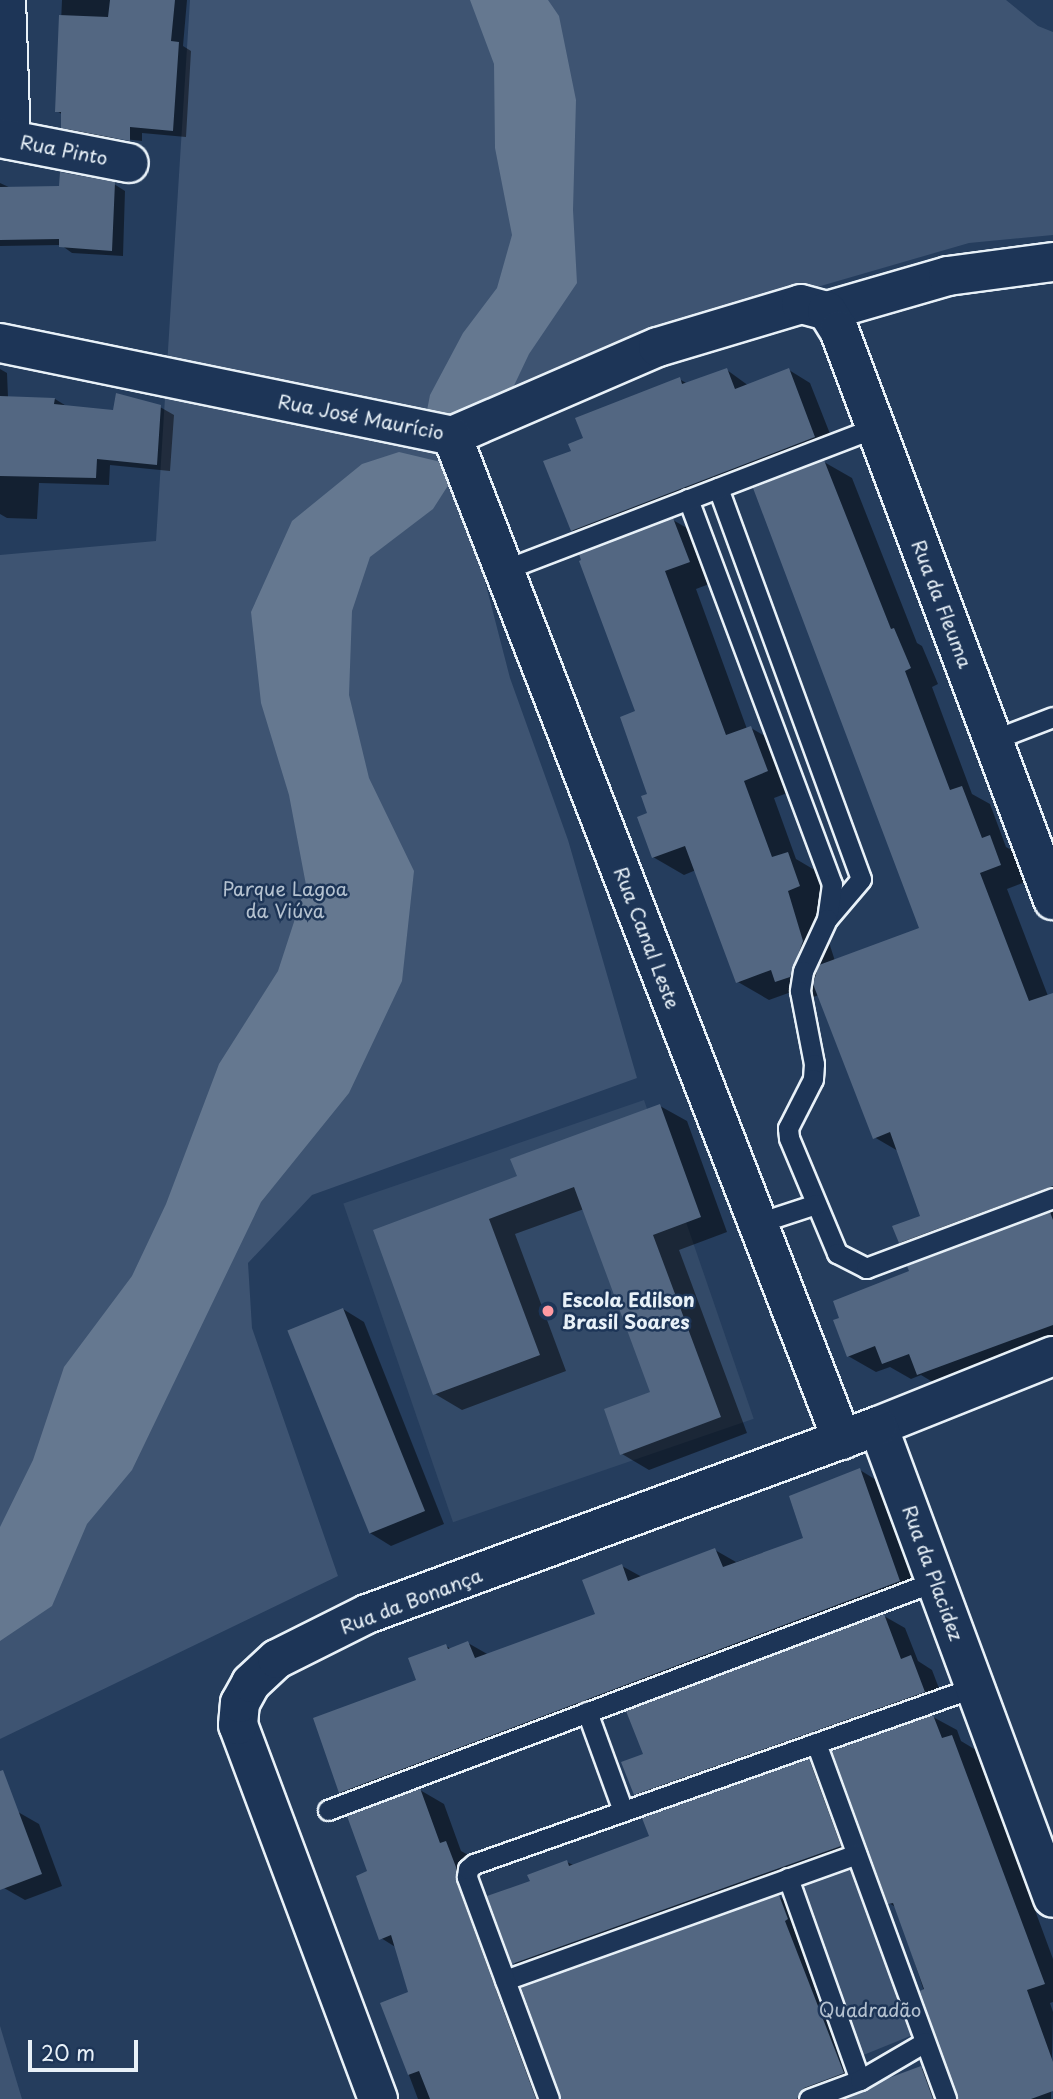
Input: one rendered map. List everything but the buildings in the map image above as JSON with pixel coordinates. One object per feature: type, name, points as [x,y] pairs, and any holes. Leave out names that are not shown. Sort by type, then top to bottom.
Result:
[{"type":"street","points":[[5,139],[6,0]]},
{"type":"street","name":"Rua Pinto","points":[[5,139],[128,163]]},
{"type":"street","points":[[827,311],[948,276],[1053,262]]},
{"type":"street","name":"Rua José Maurício","points":[[0,344],[452,436],[658,347],[801,303],[827,311]]},
{"type":"street","name":"Rua da Fleuma","points":[[827,311],[839,330],[993,740],[1050,881]]},
{"type":"street","name":"Rua Canal Leste","points":[[452,436],[842,1440]]},
{"type":"street","points":[[878,1426],[1053,1356]]},
{"type":"street","name":"Rua da Bonança","points":[[378,2099],[238,1725],[240,1703],[251,1683],[277,1660],[367,1614],[878,1426]]},
{"type":"street","name":"Rua da Placidez","points":[[878,1426],[1053,1898]]},
{"type":"lane","points":[[504,570],[876,426]]},
{"type":"lane","points":[[718,488],[861,879],[827,919],[803,971],[800,991],[814,1064],[813,1079],[788,1128],[789,1138],[837,1253],[866,1268],[1053,1198]]},
{"type":"lane","points":[[688,499],[832,884],[827,919]]},
{"type":"lane","points":[[993,740],[1053,717]]},
{"type":"lane","points":[[758,1223],[817,1203]]},
{"type":"lane","points":[[328,1810],[936,1581]]},
{"type":"lane","points":[[549,2099],[467,1877],[468,1869],[474,1864],[975,1687]]},
{"type":"lane","points":[[587,1712],[623,1811]]},
{"type":"lane","points":[[816,1743],[946,2099]]},
{"type":"lane","points":[[505,1980],[856,1854]]},
{"type":"lane","points":[[788,1878],[860,2080]]},
{"type":"lane","points":[[809,2099],[860,2080],[925,2042]]},
{"type":"shaded area","points":[[470,0],[548,0],[559,16],[576,100],[573,210],[577,283],[529,354],[501,413],[424,426],[430,395],[463,333],[497,288],[512,235],[495,148],[494,64]]},
{"type":"shaded area","points":[[399,452],[441,462],[449,484],[433,509],[370,557],[352,611],[349,695],[369,778],[414,871],[402,981],[349,1093],[261,1202],[132,1470],[87,1524],[52,1606],[0,1641],[0,1527],[33,1460],[64,1367],[132,1276],[166,1204],[219,1064],[278,971],[306,885],[289,795],[261,703],[251,612],[292,521],[362,464]]},
{"type":"shaded area","name":"Escola Edilson Brasil Soares","points":[[644,1100],[754,1419],[453,1522],[343,1204]]},
{"type":"green space","name":"Parque Lagoa da Viúva","points":[[190,0],[1006,0],[1038,26],[1053,32],[1053,235],[969,243],[672,329],[453,441],[463,496],[510,678],[568,840],[637,1078],[312,1195],[248,1263],[252,1328],[338,1576],[0,1739],[0,555],[156,541]]},
{"type":"green space","name":"Quadradão","points":[[848,1853],[920,2032],[857,2057],[785,1878]]},
{"type":"green space","points":[[0,2026],[22,2099],[0,2099]]},
{"type":"place","name":"Escola Edilson Brasil Soares","points":[[548,1311]]}]
